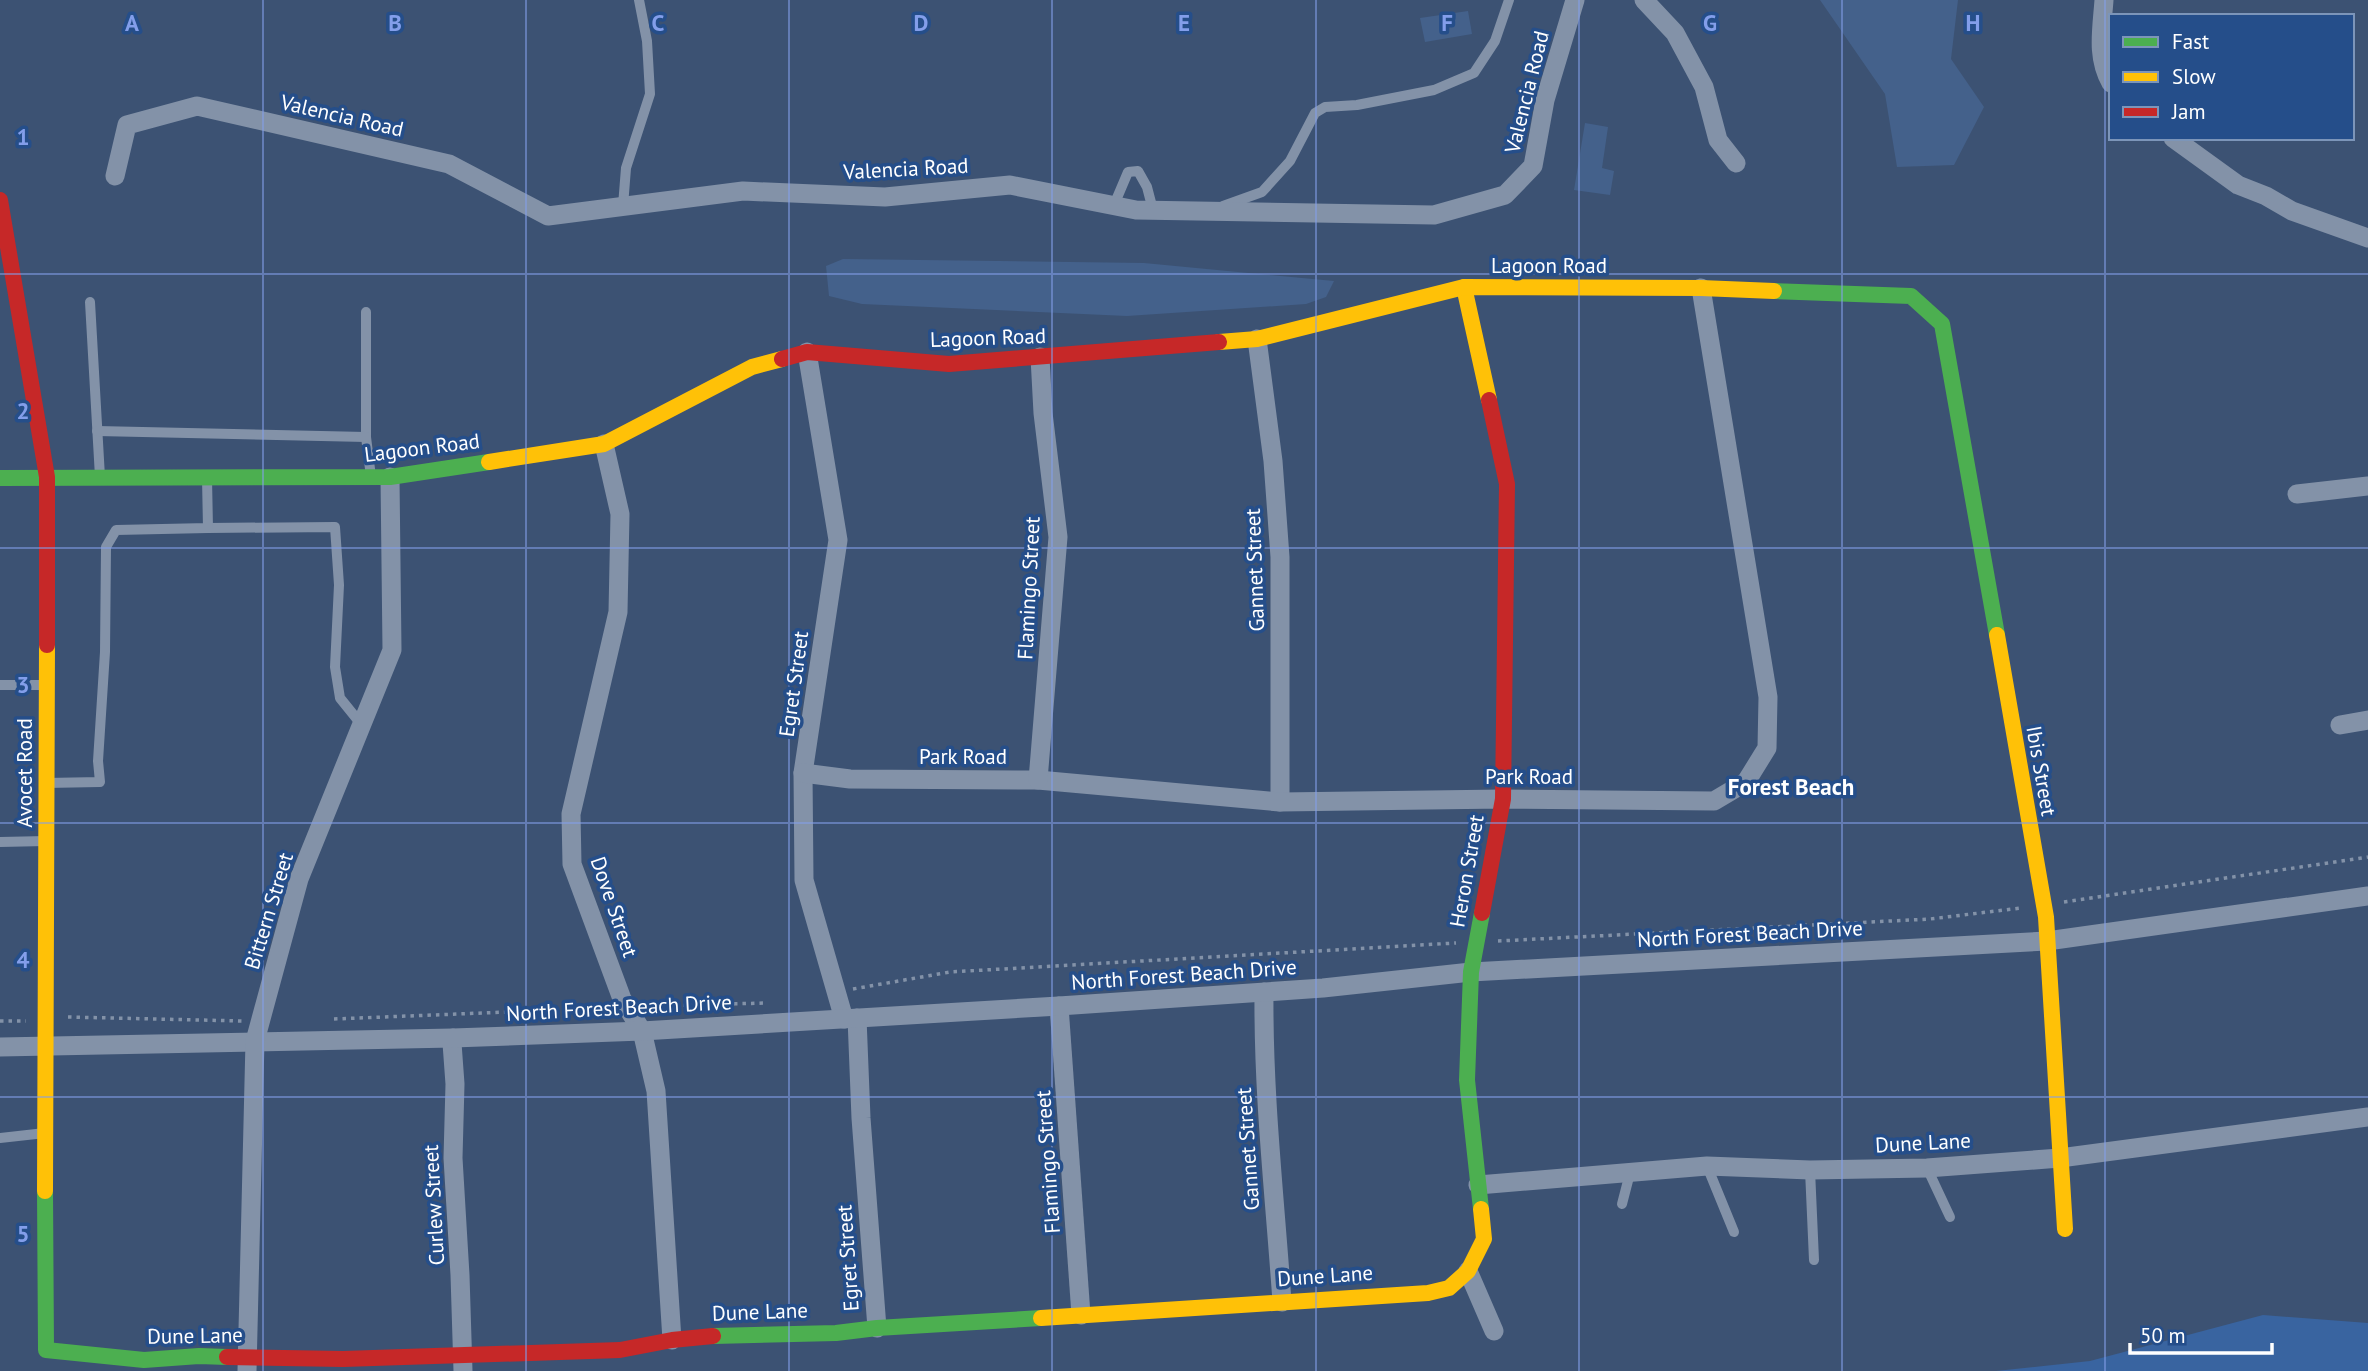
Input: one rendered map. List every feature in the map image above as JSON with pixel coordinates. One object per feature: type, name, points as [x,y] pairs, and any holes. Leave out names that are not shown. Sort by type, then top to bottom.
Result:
[{"type":"street","name":"Valencia Road","points":[[116,176],[127,125],[197,106],[449,164],[548,216],[743,191],[885,197],[1010,185],[1153,210],[1434,215],[1505,195],[1533,166],[1545,100],[1575,0]]},
{"type":"street","points":[[1644,0],[1675,33],[1704,87],[1718,140],[1736,163]]},
{"type":"street","points":[[2104,0],[2100,44],[2103,69],[2109,80]]},
{"type":"street","points":[[2176,140],[2238,185],[2266,196],[2292,211],[2368,238]]},
{"type":"street","name":"Avocet Road","points":[[0,200],[6,269],[47,477],[46,1350]]},
{"type":"street","name":"Lagoon Road","points":[[0,478],[380,477],[604,444],[752,366],[807,352],[949,364],[1257,339],[1464,287],[1700,288],[1911,296],[1942,324]]},
{"type":"street","name":"Heron Street","points":[[1464,287],[1507,484],[1503,799],[1471,972],[1467,1080],[1484,1238],[1468,1271]]},
{"type":"street","name":"Park Road","points":[[803,773],[850,779],[1038,779],[1280,802],[1503,799],[1713,801],[1746,782],[1767,748],[1768,697],[1700,288]]},
{"type":"street","name":"Ibis Street","points":[[1942,324],[2043,905],[2065,1229]]},
{"type":"street","name":"Gannet Street","points":[[1257,339],[1272,448],[1280,557],[1280,802]]},
{"type":"street","name":"Egret Street","points":[[807,352],[838,540],[803,773],[804,880],[837,992],[850,1018],[861,1118],[877,1328]]},
{"type":"street","name":"Flamingo Street","points":[[1038,779],[1058,537],[1043,413],[1040,357]]},
{"type":"street","name":"Dove Street","points":[[604,444],[620,514],[618,612],[571,814],[572,864],[622,999],[642,1031],[656,1091],[672,1340]]},
{"type":"street","name":"Bittern Street","points":[[246,1364],[255,1041],[299,879],[392,650],[380,477]]},
{"type":"street","points":[[2297,494],[2368,486]]},
{"type":"street","points":[[2340,725],[2368,720]]},
{"type":"street","name":"North Forest Beach Drive","points":[[0,1046],[453,1038],[642,1031],[1059,1006],[1323,988],[1471,972],[2047,941],[2368,896]]},
{"type":"street","name":"Gannet Street","points":[[1264,992],[1268,1122],[1282,1302]]},
{"type":"street","name":"Flamingo Street","points":[[1059,1006],[1081,1315]]},
{"type":"street","name":"Curlew Street","points":[[453,1038],[453,1157],[462,1362]]},
{"type":"street","name":"Dune Lane","points":[[1478,1185],[1707,1166],[1810,1170],[1927,1168],[2060,1158],[2368,1116]]},
{"type":"street","points":[[1468,1271],[1494,1331]]},
{"type":"street","name":"Dune Lane","points":[[46,1350],[144,1360],[199,1356],[246,1364],[343,1359],[462,1362],[620,1350],[672,1340],[733,1334],[836,1333],[877,1328],[1432,1292],[1449,1288],[1468,1271]]},
{"type":"lane","points":[[623,206],[626,168],[650,94],[647,41],[639,0]]},
{"type":"lane","points":[[1210,211],[1262,192],[1290,161],[1315,113],[1325,107],[1357,105],[1434,90],[1474,73],[1495,41],[1508,0]]},
{"type":"lane","points":[[1114,205],[1128,172],[1138,172],[1147,187],[1153,210]]},
{"type":"lane","points":[[90,302],[100,477]]},
{"type":"lane","points":[[366,312],[366,437],[380,477]]},
{"type":"lane","points":[[97,431],[366,437]]},
{"type":"lane","points":[[207,477],[208,528]]},
{"type":"lane","points":[[46,783],[100,782],[98,761],[106,547],[116,530],[335,527],[339,585],[335,667],[340,698],[362,724]]},
{"type":"lane","points":[[0,685],[46,685]]},
{"type":"lane","points":[[0,842],[46,841]]},
{"type":"lane","points":[[0,1138],[46,1132]]},
{"type":"lane","points":[[1707,1166],[1734,1232]]},
{"type":"lane","points":[[1927,1168],[1950,1217]]},
{"type":"lane","points":[[1810,1170],[1814,1260]]},
{"type":"lane","points":[[1622,1204],[1630,1173]]},
{"type":"path","points":[[837,992],[950,972],[1930,919],[2368,857]]},
{"type":"path","points":[[329,1020],[775,1002]]},
{"type":"path","points":[[0,1021],[73,1017],[260,1021]]},
{"type":"shaded area","points":[[1820,0],[1958,0],[1951,59],[1984,107],[1954,165],[1897,167],[1885,94]]},
{"type":"shaded area","points":[[1468,11],[1472,34],[1425,42],[1420,18]]},
{"type":"shaded area","points":[[1585,123],[1608,127],[1602,168],[1614,171],[1610,195],[1574,190]]},
{"type":"shaded area","points":[[843,259],[1144,263],[1334,281],[1326,297],[1306,304],[1127,316],[862,304],[829,296],[826,266]]},
{"type":"shaded area","points":[[2263,1315],[2368,1323],[2368,1371],[1996,1371],[2090,1361]]},
{"type":"traffic: fast","points":[[1774,291],[1911,296],[1942,324],[1997,635]]},
{"type":"traffic: fast","points":[[0,478],[390,477],[489,462]]},
{"type":"traffic: fast","points":[[1481,1209],[1467,1080],[1471,972],[1482,913]]},
{"type":"traffic: fast","points":[[45,1191],[46,1350],[144,1360],[227,1357]]},
{"type":"traffic: fast","points":[[713,1336],[836,1333],[1041,1318]]},
{"type":"traffic: slow","points":[[1464,287],[1489,400]]},
{"type":"traffic: slow","points":[[1219,342],[1257,339],[1464,287],[1774,291]]},
{"type":"traffic: slow","points":[[489,462],[604,444],[752,367],[782,359]]},
{"type":"traffic: slow","points":[[1997,635],[2046,917],[2065,1229]]},
{"type":"traffic: slow","points":[[45,1191],[47,645]]},
{"type":"traffic: slow","points":[[1041,1318],[1428,1293],[1449,1288],[1468,1271],[1484,1239],[1481,1209]]},
{"type":"traffic: jam","points":[[0,200],[47,477],[47,645]]},
{"type":"traffic: jam","points":[[782,359],[807,352],[949,364],[1219,342]]},
{"type":"traffic: jam","points":[[1482,913],[1503,799],[1507,484],[1489,400]]},
{"type":"traffic: jam","points":[[227,1357],[343,1359],[620,1350],[672,1340],[713,1336]]},
{"type":"district","name":"Forest Beach","points":[[1791,787]]}]
